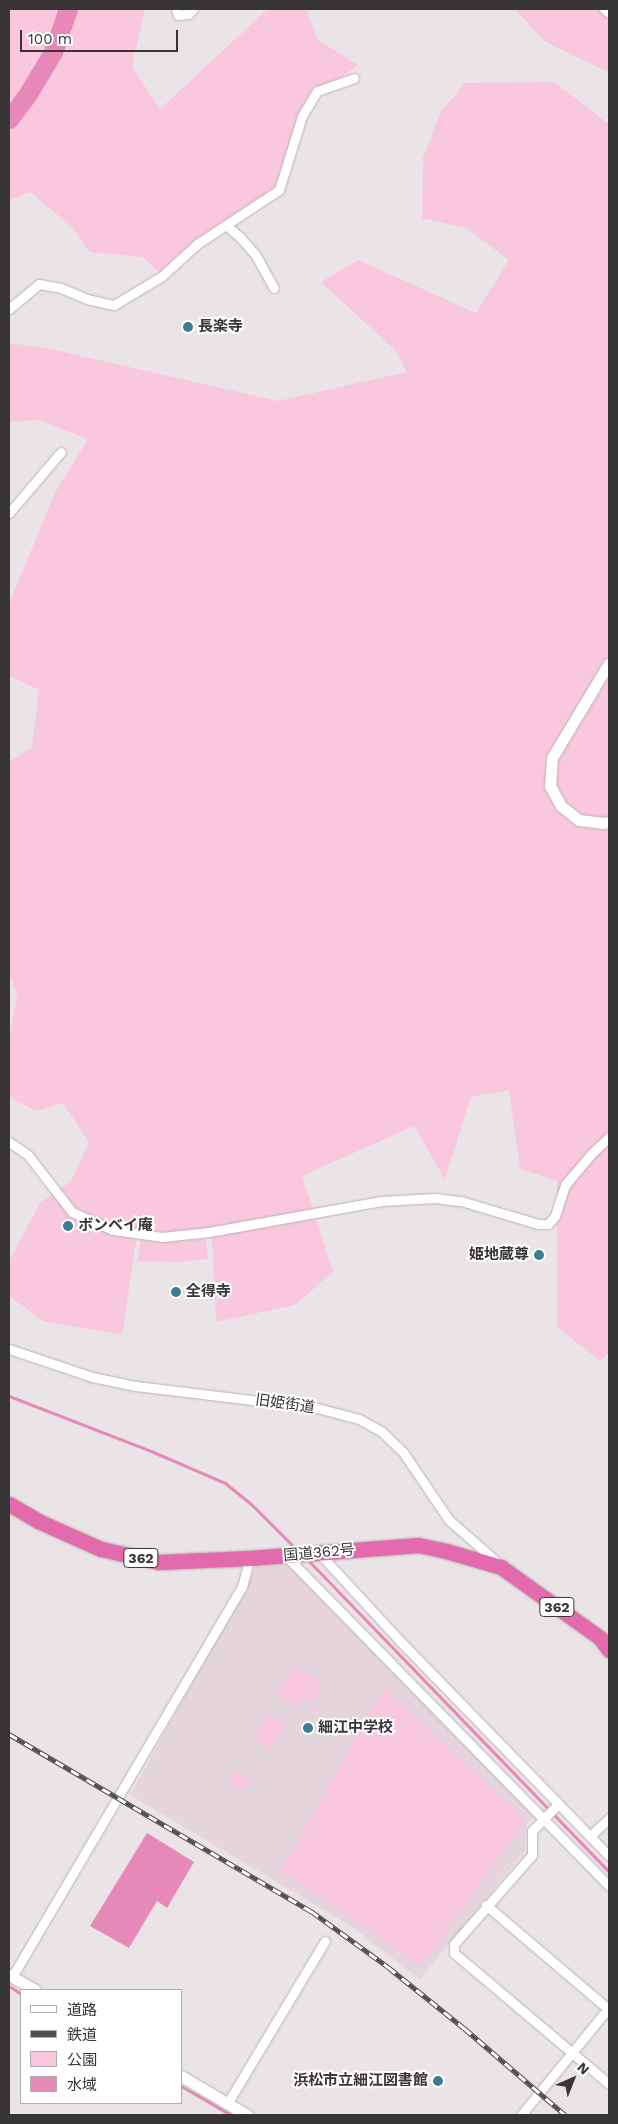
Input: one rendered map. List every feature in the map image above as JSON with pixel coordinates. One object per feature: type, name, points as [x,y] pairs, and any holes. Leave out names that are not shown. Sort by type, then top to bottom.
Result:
[{"type":"highway","name":"国道362号","points":[[9,1504],[38,1521],[101,1549],[160,1562],[250,1558],[418,1545],[501,1566],[600,1638],[609,1650]]},
{"type":"street","points":[[176,9],[178,15],[188,14],[193,9]]},
{"type":"street","points":[[604,9],[609,13]]},
{"type":"street","points":[[9,309],[39,284],[61,288],[87,299],[114,305],[162,276],[197,244],[278,190],[302,116],[317,91],[354,78]]},
{"type":"street","points":[[226,225],[255,254],[274,288]]},
{"type":"street","points":[[9,513],[61,452]]},
{"type":"street","points":[[609,663],[552,758],[550,786],[560,806],[579,820],[609,822]]},
{"type":"street","points":[[9,1142],[28,1155],[72,1212],[114,1230],[162,1237],[209,1232],[381,1201],[436,1198],[461,1201],[538,1224],[548,1224],[555,1216],[565,1185],[592,1153],[609,1137]]},
{"type":"street","name":"旧姫街道","points":[[9,1350],[92,1377],[128,1384],[317,1408],[359,1419],[381,1431],[403,1452],[449,1520],[501,1566]]},
{"type":"street","points":[[318,1552],[402,1643],[609,1856]]},
{"type":"street","points":[[284,1555],[609,1886]]},
{"type":"street","points":[[33,1989],[10,1976],[242,1587],[250,1558]]},
{"type":"street","points":[[558,1804],[532,1832],[532,1855],[486,1905],[454,1944],[454,1953],[609,2084]]},
{"type":"street","points":[[590,1836],[609,1818]]},
{"type":"street","points":[[486,1905],[608,2008],[521,2115]]},
{"type":"street","points":[[227,2104],[326,1941]]},
{"type":"street","points":[[182,2077],[247,2115]]},
{"type":"shaded area","name":"細江中学校","points":[[289,1564],[535,1816],[526,1825],[525,1851],[420,1979],[349,1925],[130,1795],[257,1566]]},
{"type":"green space","points":[[9,9],[145,9],[132,67],[160,109],[268,9],[306,9],[318,40],[358,65],[314,97],[279,190],[206,238],[166,277],[142,257],[90,252],[71,226],[30,192],[9,200]]},
{"type":"green space","points":[[515,9],[609,9],[609,73],[544,41]]},
{"type":"green space","points":[[554,82],[609,124],[609,1353],[600,1361],[557,1327],[557,1181],[520,1169],[509,1090],[471,1097],[445,1179],[414,1126],[302,1176],[333,1272],[295,1305],[216,1322],[212,1237],[138,1229],[122,1335],[43,1321],[9,1296],[9,1261],[40,1203],[71,1181],[89,1142],[63,1103],[36,1111],[9,1097],[9,1038],[17,996],[9,972],[9,762],[32,747],[39,690],[9,676],[9,603],[56,491],[88,439],[38,420],[9,422],[9,343],[46,348],[278,401],[407,372],[395,350],[321,282],[358,260],[476,313],[509,260],[466,228],[422,218],[423,158],[441,112],[465,83]]},
{"type":"green space","points":[[141,1239],[157,1242],[206,1239],[208,1259],[179,1262],[137,1261]]},
{"type":"green space","points":[[294,1666],[323,1683],[312,1703],[302,1697],[297,1706],[278,1695]]},
{"type":"green space","points":[[384,1688],[526,1820],[421,1966],[281,1871]]},
{"type":"green space","points":[[266,1714],[284,1724],[271,1749],[252,1738]]},
{"type":"green space","points":[[234,1771],[251,1780],[245,1791],[228,1782]]},
{"type":"water","points":[[147,1833],[194,1862],[167,1908],[157,1901],[129,1948],[90,1926]]},
{"type":"waterway","points":[[9,119],[29,92],[53,52],[68,9]]},
{"type":"waterway","points":[[9,1396],[151,1451],[225,1483],[251,1504],[296,1549]]},
{"type":"waterway","points":[[306,1558],[609,1872]]},
{"type":"waterway","points":[[9,1986],[20,1993]]},
{"type":"waterway","points":[[182,2087],[231,2115]]},
{"type":"railway","points":[[9,1734],[311,1911],[388,1967],[464,2028],[565,2115]]},
{"type":"place","name":"長楽寺","points":[[188,327]]},
{"type":"place","name":"ボンベイ庵","points":[[68,1226]]},
{"type":"place","name":"姫地蔵尊","points":[[539,1255]]},
{"type":"place","name":"全得寺","points":[[176,1292]]},
{"type":"place","name":"細江中学校","points":[[308,1728]]},
{"type":"place","name":"浜松市立細江図書館","points":[[438,2081]]}]
